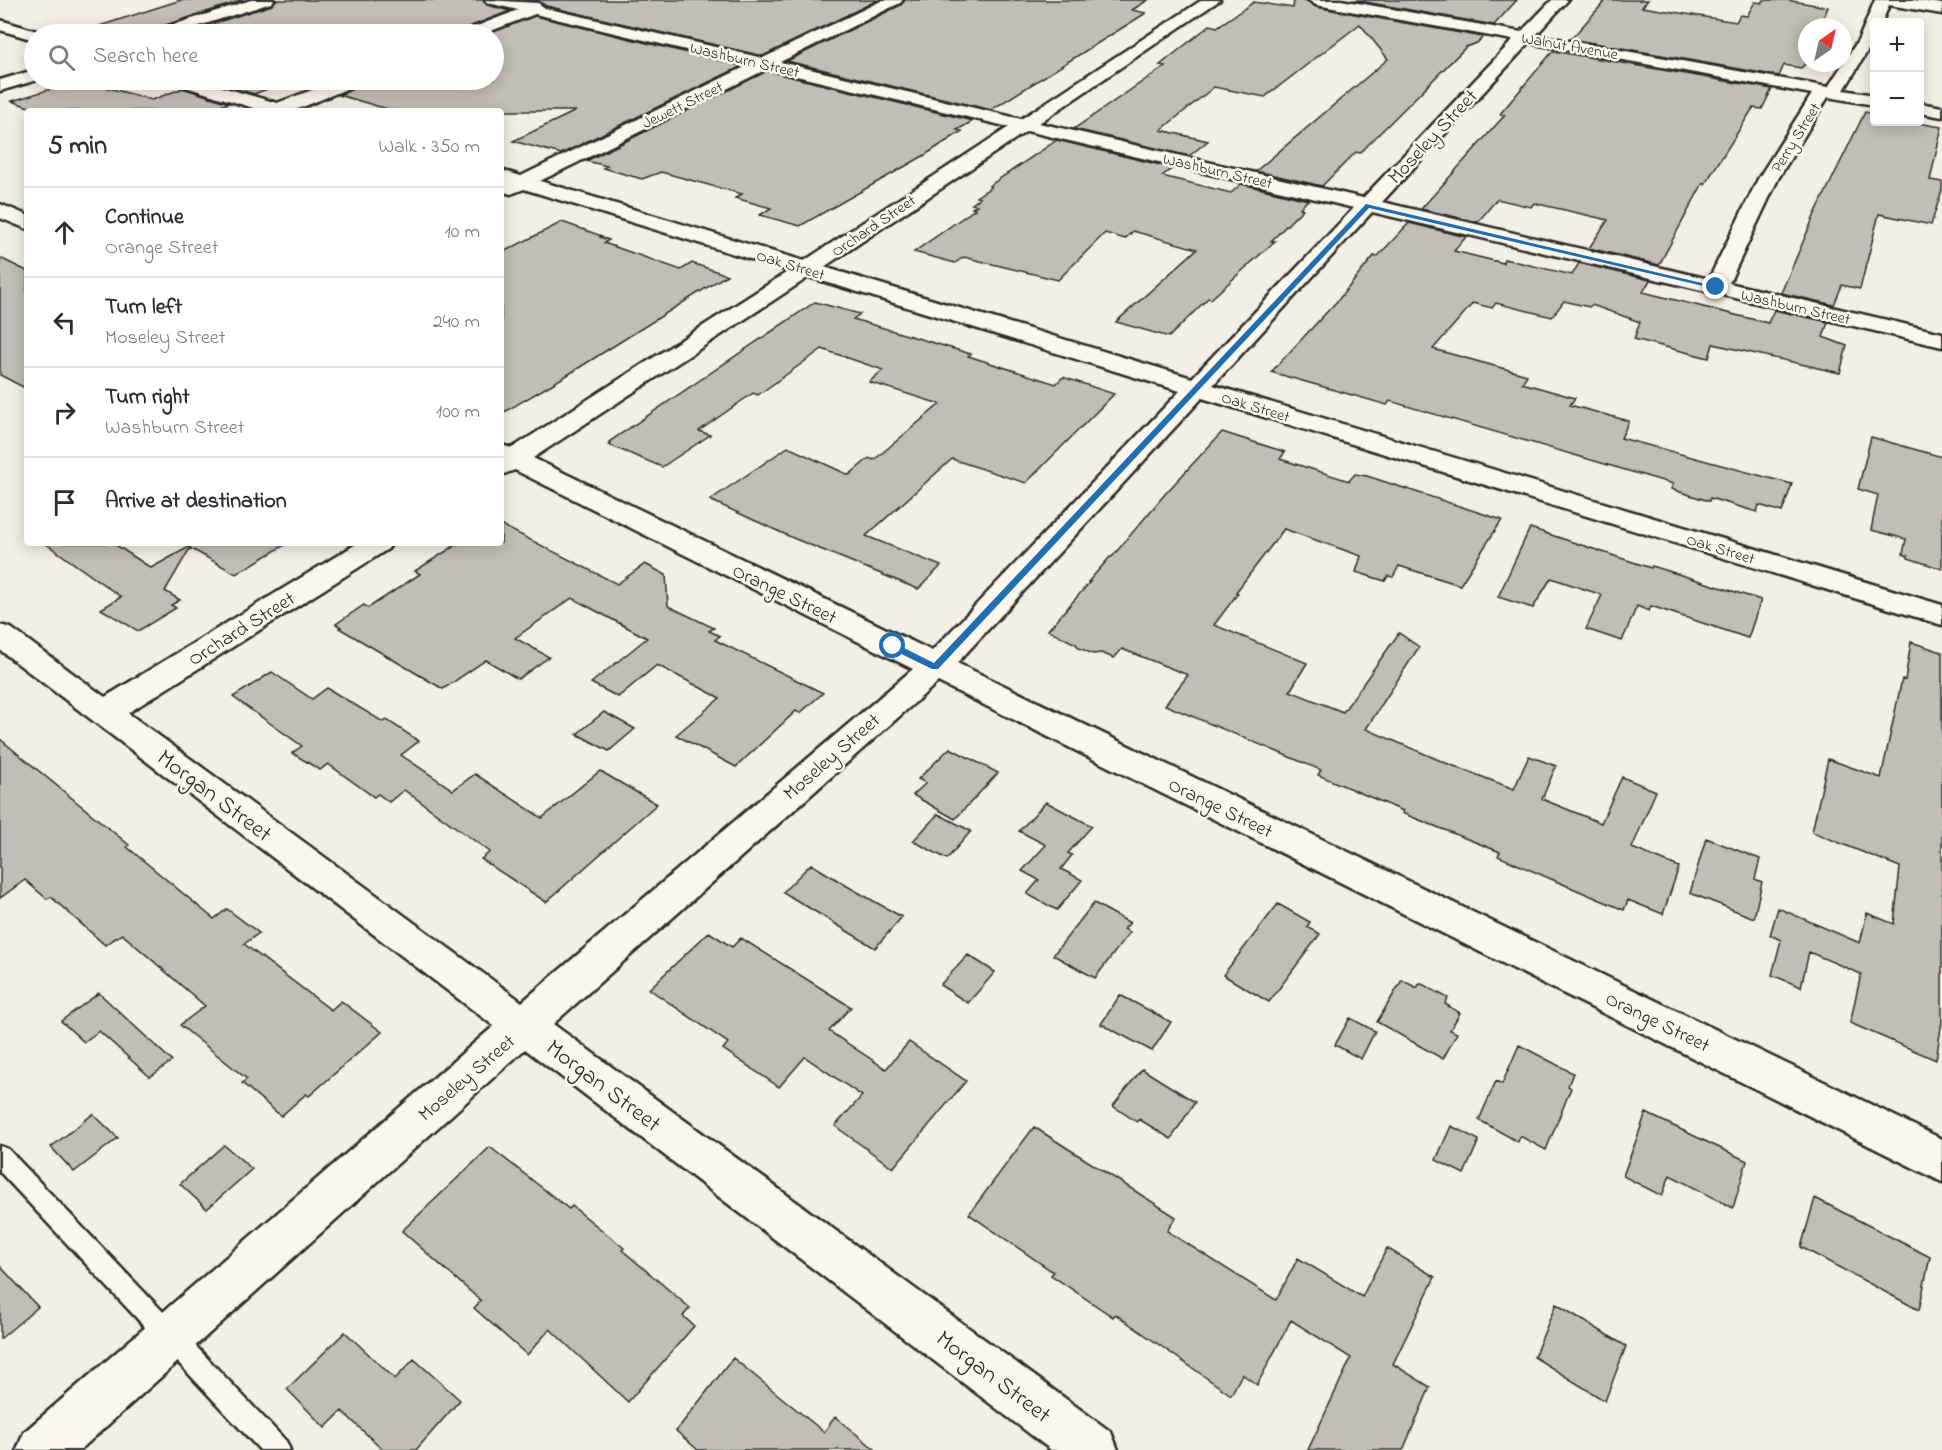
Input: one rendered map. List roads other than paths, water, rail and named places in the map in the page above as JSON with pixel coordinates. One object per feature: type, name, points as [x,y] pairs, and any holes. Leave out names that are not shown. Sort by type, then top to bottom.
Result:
[{"type":"street","points":[[191,24],[266,0]]},
{"type":"street","name":"Washburn Street","points":[[494,0],[1942,340]]},
{"type":"street","points":[[497,24],[560,0]]},
{"type":"street","name":"Jewett Street","points":[[508,184],[765,64],[895,0]]},
{"type":"street","name":"Orchard Street","points":[[505,460],[807,269],[1212,0]]},
{"type":"street","name":"Walnut Avenue","points":[[1316,0],[1870,99]]},
{"type":"street","name":"Moseley Street","points":[[42,1450],[737,837],[935,667],[1368,206],[1448,116],[1560,0]]},
{"type":"street","points":[[1884,0],[1942,9]]},
{"type":"street","name":"Perry Street","points":[[1716,287],[1768,178],[1867,39],[1884,0]]},
{"type":"street","points":[[0,25],[24,32]]},
{"type":"street","points":[[0,86],[24,78]]},
{"type":"street","points":[[214,90],[272,108]]},
{"type":"street","points":[[283,108],[328,90]]},
{"type":"street","points":[[1924,109],[1942,112]]},
{"type":"street","name":"Oak Street","points":[[508,184],[807,269],[1942,615]]},
{"type":"street","points":[[2,214],[24,206]]},
{"type":"street","points":[[2,214],[24,223]]},
{"type":"street","name":"Orange Street","points":[[505,460],[935,667],[1942,1161]]},
{"type":"street","name":"Orchard Street","points":[[104,713],[373,546]]},
{"type":"street","name":"Morgan Street","points":[[0,635],[1093,1450]]},
{"type":"lane","points":[[0,1156],[277,1450]]}]
